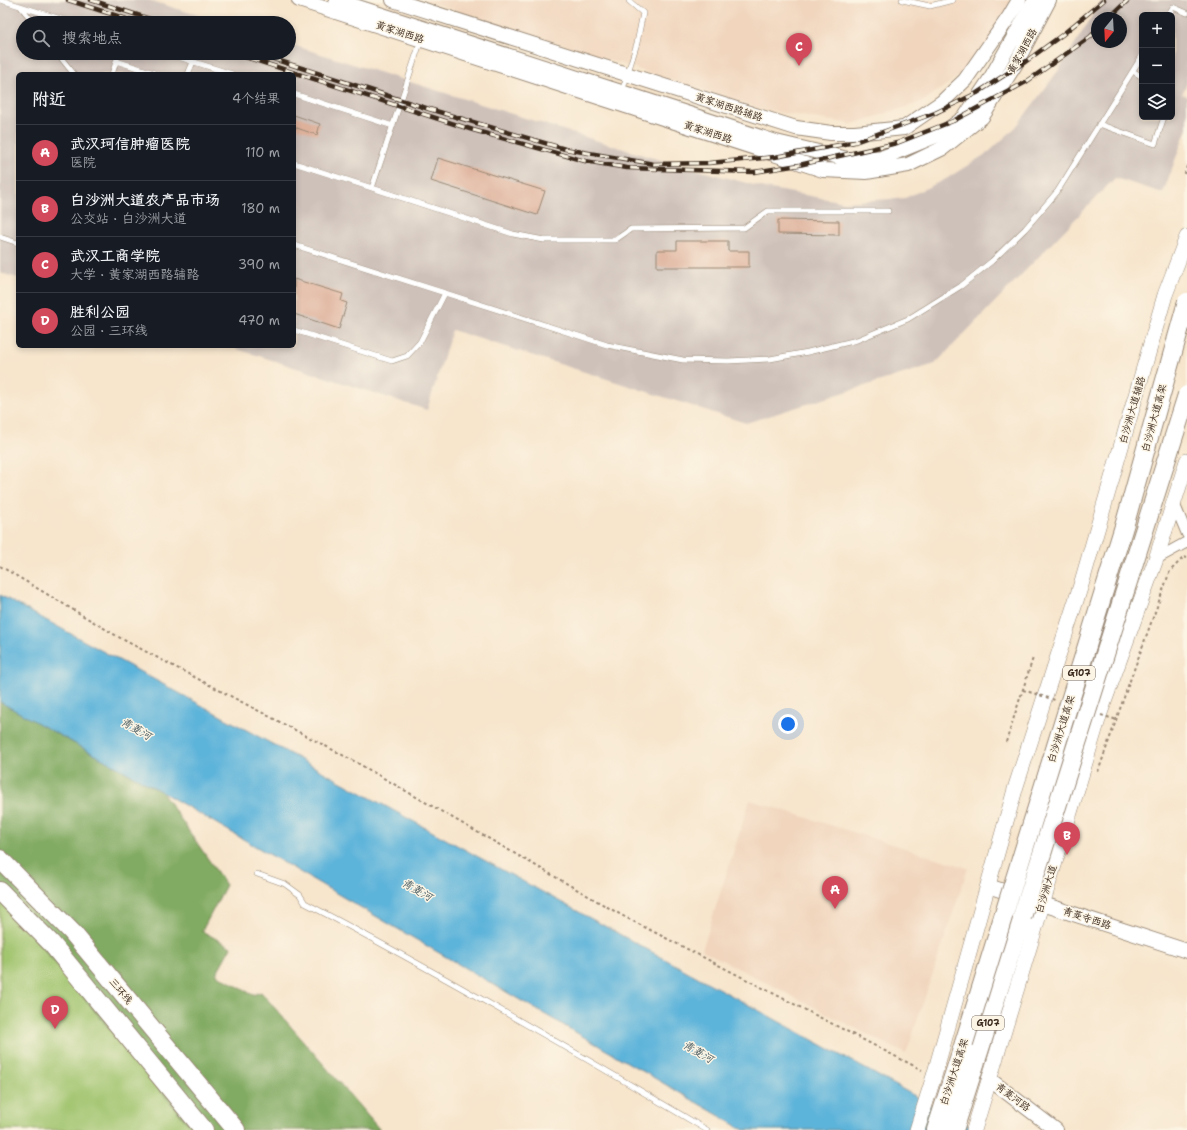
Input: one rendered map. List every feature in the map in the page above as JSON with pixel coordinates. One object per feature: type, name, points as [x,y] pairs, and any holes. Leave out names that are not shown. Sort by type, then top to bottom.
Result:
[{"type":"highway","name":"白沙洲大道高架","points":[[936,1130],[1126,523],[1185,308],[1187,290]]},
{"type":"highway","name":"白沙洲大道高架","points":[[954,1130],[1187,395]]},
{"type":"highway","points":[[1143,530],[1187,411]]},
{"type":"highway","name":"三环线","points":[[0,858],[72,932],[236,1130]]},
{"type":"highway","points":[[0,891],[51,943],[204,1130]]},
{"type":"main road","name":"黄家湖西路","points":[[299,0],[823,170],[866,172],[908,165],[943,148],[982,117],[1015,66],[1049,0]]},
{"type":"main road","name":"黄家湖西路","points":[[336,0],[776,142],[852,160],[884,157],[943,133],[965,117],[989,81],[1035,0]]},
{"type":"main road","name":"黄家湖西路辅路","points":[[393,0],[796,128],[831,133],[855,133],[904,128],[942,102],[965,80],[1009,17],[1019,0]]},
{"type":"main road","name":"白沙洲大道辅路","points":[[988,886],[1016,786],[1081,585],[1165,295],[1187,236]]},
{"type":"main road","points":[[1156,559],[1187,461]]},
{"type":"main road","name":"白沙洲大道","points":[[974,1130],[1100,712],[1156,559]]},
{"type":"main road","points":[[917,1130],[933,1081],[988,886]]},
{"type":"main road","name":"青菱寺西路","points":[[988,886],[1187,951]]},
{"type":"main road","name":"青菱河路","points":[[989,1079],[1056,1130]]},
{"type":"street","points":[[1174,503],[1187,534]]},
{"type":"street","points":[[1156,559],[1187,542]]},
{"type":"lane","points":[[1,0],[51,16]]},
{"type":"lane","points":[[622,93],[637,43],[643,13],[629,0]]},
{"type":"lane","points":[[902,0],[930,6],[952,0]]},
{"type":"lane","points":[[20,6],[28,16]]},
{"type":"lane","points":[[1170,12],[1173,8],[1187,12]]},
{"type":"lane","points":[[372,188],[422,39]]},
{"type":"lane","points":[[63,60],[72,72]]},
{"type":"lane","points":[[187,60],[226,72]]},
{"type":"lane","points":[[113,72],[116,61],[151,72]]},
{"type":"lane","points":[[296,246],[607,345],[683,360],[728,361],[770,359],[808,352],[857,340],[908,319],[961,286],[992,261],[1025,229],[1057,192],[1139,61]]},
{"type":"lane","points":[[189,72],[193,62]]},
{"type":"lane","points":[[1133,71],[1139,75]]},
{"type":"lane","points":[[296,95],[393,126]]},
{"type":"lane","points":[[1099,124],[1155,144],[1163,120]]},
{"type":"lane","points":[[296,164],[513,234],[544,240],[615,240],[631,229],[744,228],[768,211],[888,211]]},
{"type":"lane","points":[[0,237],[16,242]]},
{"type":"lane","points":[[296,331],[392,360],[407,356],[420,342],[445,293]]},
{"type":"lane","points":[[257,874],[285,884],[300,895],[305,903],[388,946],[550,1037],[707,1130]]},
{"type":"path","points":[[1186,174],[1187,166]]},
{"type":"path","points":[[1098,772],[1170,571],[1184,557],[1187,558]]},
{"type":"path","points":[[0,566],[122,639],[352,760],[625,917],[933,1081]]},
{"type":"path","points":[[1006,742],[1033,658]]},
{"type":"shaded area","points":[[0,0],[149,0],[200,16],[16,16],[16,60],[296,60],[296,46],[646,156],[765,188],[844,202],[905,198],[946,179],[989,152],[1016,127],[1058,71],[1091,18],[1091,48],[1127,48],[1127,12],[1095,12],[1102,0],[1187,0],[1187,83],[1182,94],[1187,96],[1187,128],[1163,193],[1115,178],[935,364],[746,423],[452,330],[427,410],[234,348],[296,348],[296,72],[16,72],[16,277],[0,273]]},
{"type":"shaded area","points":[[424,0],[1016,0],[983,59],[922,102],[852,124],[764,110]]},
{"type":"shaded area","points":[[750,800],[968,868],[906,1054],[702,950]]},
{"type":"green space","points":[[0,702],[162,792],[226,885],[202,931],[231,947],[216,974],[253,995],[261,992],[380,1130],[193,1130],[27,929],[0,900]]},
{"type":"green space","points":[[0,900],[27,929],[193,1130],[0,1130]]},
{"type":"water","name":"青菱河","points":[[0,595],[977,1130],[744,1130],[162,792],[0,702]]},
{"type":"building","points":[[296,116],[320,124],[317,135],[296,128]]},
{"type":"building","points":[[438,158],[545,191],[537,215],[431,181]]},
{"type":"building","points":[[778,220],[839,221],[839,235],[778,234]]},
{"type":"building","points":[[677,241],[728,241],[728,251],[749,251],[749,267],[657,267],[657,250],[677,250]]},
{"type":"building","points":[[296,280],[343,294],[341,301],[347,303],[339,329],[296,315]]},
{"type":"railway","points":[[68,0],[117,16]]},
{"type":"railway","points":[[91,0],[140,16]]},
{"type":"railway","points":[[277,60],[429,109],[565,149],[654,164],[709,163],[775,157],[855,142],[935,113],[977,93],[1025,62],[1062,35],[1104,0]]},
{"type":"railway","points":[[1115,12],[1128,0]]},
{"type":"railway","points":[[296,73],[473,130],[585,161],[627,168],[754,172],[799,165],[897,143],[953,121],[1026,82],[1091,36]]},
{"type":"railway","points":[[255,60],[292,72]]},
{"type":"place","name":"武汉工商学院","points":[[799,66]]},
{"type":"place","name":"白沙洲大道农产品市场","points":[[1067,855]]},
{"type":"place","name":"武汉珂信肿瘤医院","points":[[835,909]]},
{"type":"place","name":"胜利公园","points":[[55,1029]]}]
